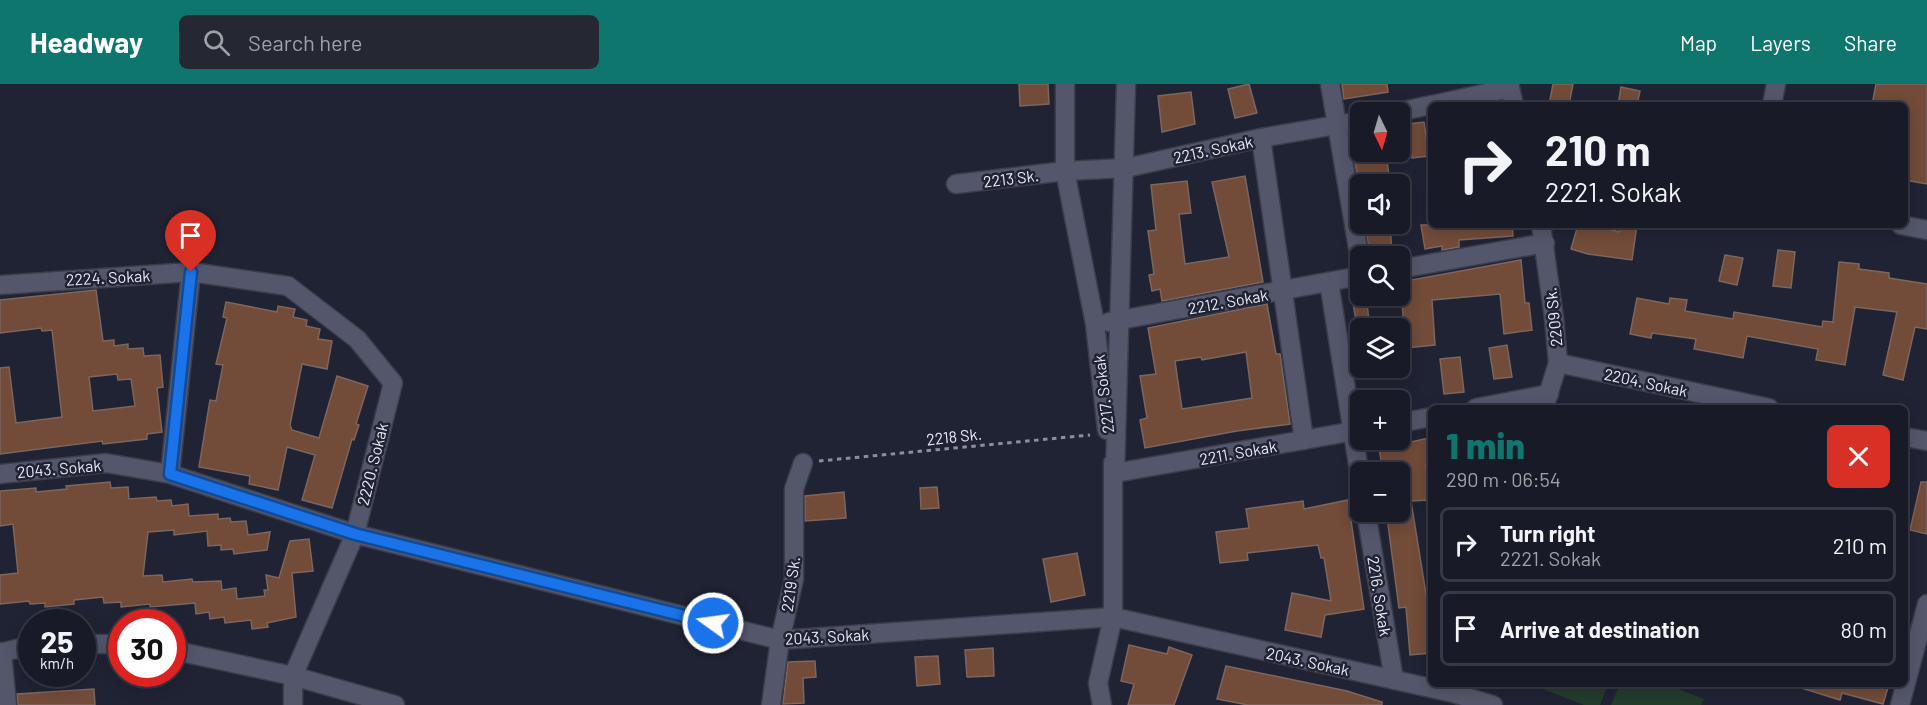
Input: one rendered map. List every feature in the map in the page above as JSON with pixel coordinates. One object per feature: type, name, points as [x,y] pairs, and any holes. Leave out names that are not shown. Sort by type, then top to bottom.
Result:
[{"type":"street","name":"2217. Sokak","points":[[1065,84],[1065,171],[1095,324],[1107,433],[1115,473],[1113,617],[1098,683],[1102,705]]},
{"type":"street","points":[[1115,473],[1126,168],[1126,84]]},
{"type":"street","points":[[1330,84],[1357,246]]},
{"type":"street","points":[[1773,102],[1776,84]]},
{"type":"street","points":[[1450,102],[1511,92]]},
{"type":"street","points":[[1410,110],[1428,106]]},
{"type":"street","name":"2213. Sokak","points":[[1065,171],[1126,168],[1261,138],[1350,123]]},
{"type":"street","points":[[1261,138],[1281,292],[1304,440]]},
{"type":"street","name":"2213 Sk.","points":[[956,184],[1065,171]]},
{"type":"street","points":[[1908,226],[1927,230]]},
{"type":"street","name":"2209 Sk.","points":[[1542,228],[1558,363],[1546,401]]},
{"type":"street","points":[[1410,267],[1545,243]]},
{"type":"street","points":[[170,474],[191,272]]},
{"type":"street","name":"2224. Sokak","points":[[0,285],[191,272],[288,286],[357,339],[393,383]]},
{"type":"street","name":"2212. Sokak","points":[[1095,324],[1350,278]]},
{"type":"street","points":[[1329,282],[1350,394]]},
{"type":"street","name":"2204. Sokak","points":[[1558,363],[1755,405]]},
{"type":"street","name":"2220. Sokak","points":[[293,676],[355,534],[393,383]]},
{"type":"street","points":[[1506,405],[1546,401]]},
{"type":"street","points":[[1410,421],[1428,418]]},
{"type":"street","name":"2211. Sokak","points":[[1115,473],[1350,432]]},
{"type":"street","points":[[1908,438],[1927,441]]},
{"type":"street","name":"2043. Sokak","points":[[0,474],[106,463],[170,474],[355,534],[780,640],[1113,617],[1394,680],[1492,705]]},
{"type":"street","name":"2219 Sk.","points":[[771,705],[780,640],[794,579],[794,489],[803,463]]},
{"type":"street","name":"2216. Sokak","points":[[1368,522],[1394,680]]},
{"type":"street","points":[[1908,683],[1921,646],[1912,624],[1927,604]]},
{"type":"street","points":[[7,705],[1,652],[18,648]]},
{"type":"street","points":[[186,653],[293,676],[395,705]]},
{"type":"street","points":[[293,676],[293,705]]},
{"type":"street","points":[[1900,705],[1906,687]]},
{"type":"path","name":"2218 Sk.","points":[[803,463],[1107,433]]},
{"type":"green space","points":[[1546,687],[1607,687],[1600,705],[1584,705],[1545,690]]},
{"type":"green space","points":[[1619,687],[1673,687],[1704,699],[1701,705],[1611,705]]},
{"type":"building","points":[[1019,84],[1048,84],[1049,104],[1020,106]]},
{"type":"building","points":[[1249,84],[1257,113],[1235,118],[1228,89]]},
{"type":"building","points":[[1342,84],[1387,84],[1388,92],[1344,99]]},
{"type":"building","points":[[1553,84],[1573,84],[1570,102],[1550,102]]},
{"type":"building","points":[[1876,84],[1927,84],[1927,184],[1908,181],[1908,102],[1873,102]]},
{"type":"building","points":[[1621,87],[1640,91],[1638,102],[1618,102]]},
{"type":"building","points":[[1191,92],[1195,124],[1162,132],[1158,96]]},
{"type":"building","points":[[1424,122],[1428,156],[1412,158],[1410,124]]},
{"type":"building","points":[[1355,162],[1387,162],[1389,174],[1357,174]]},
{"type":"building","points":[[1245,176],[1263,282],[1162,301],[1160,289],[1152,291],[1149,275],[1154,274],[1148,231],[1156,230],[1151,185],[1187,181],[1191,213],[1179,214],[1185,264],[1229,257],[1212,182]]},
{"type":"building","points":[[1421,225],[1428,225],[1428,228],[1512,228],[1513,236],[1459,240],[1459,247],[1442,250],[1442,246],[1425,249]]},
{"type":"building","points":[[1577,228],[1605,228],[1619,232],[1620,228],[1637,228],[1632,260],[1588,254],[1571,249]]},
{"type":"building","points":[[1366,234],[1391,234],[1391,246],[1368,246]]},
{"type":"building","points":[[1778,250],[1795,252],[1791,288],[1773,286]]},
{"type":"building","points":[[1725,255],[1743,258],[1737,285],[1719,281]]},
{"type":"building","points":[[1521,260],[1525,303],[1529,303],[1532,330],[1504,334],[1500,294],[1432,300],[1435,345],[1410,348],[1410,318],[1403,318],[1402,306],[1410,306],[1410,280]]},
{"type":"building","points":[[1839,262],[1859,264],[1859,269],[1889,273],[1889,278],[1927,284],[1927,329],[1915,327],[1903,380],[1883,375],[1897,312],[1855,307],[1845,365],[1816,360],[1818,349],[1747,336],[1743,358],[1694,349],[1696,339],[1652,333],[1651,338],[1630,334],[1637,298],[1669,304],[1670,298],[1687,300],[1685,311],[1733,319],[1734,312],[1822,327],[1823,321],[1833,322]]},
{"type":"building","points":[[96,290],[103,341],[114,340],[114,346],[128,344],[128,349],[143,348],[144,356],[160,355],[163,387],[157,388],[162,432],[147,434],[147,439],[103,444],[102,441],[0,454],[0,368],[9,367],[16,423],[62,417],[52,330],[42,331],[41,328],[0,333],[0,300]],"holes":[[[117,374],[118,380],[131,379],[135,406],[93,411],[89,377]]]},
{"type":"building","points":[[226,302],[277,312],[278,306],[295,309],[293,317],[307,320],[306,326],[320,329],[318,339],[332,341],[327,369],[302,364],[290,425],[292,430],[319,438],[337,376],[368,386],[356,424],[359,425],[354,440],[352,439],[332,508],[302,500],[315,455],[287,447],[278,490],[249,484],[250,476],[199,467],[210,400],[216,401],[223,365],[216,364],[227,318],[223,317]]},
{"type":"building","points":[[1267,304],[1276,354],[1280,354],[1290,424],[1145,448],[1140,420],[1147,418],[1140,376],[1156,374],[1148,328]],"holes":[[[1246,352],[1252,398],[1182,409],[1175,361],[1201,357],[1202,360]]]},
{"type":"building","points":[[1354,306],[1367,306],[1369,318],[1355,318]]},
{"type":"building","points":[[1507,345],[1512,377],[1494,379],[1489,348]]},
{"type":"building","points":[[1460,357],[1464,392],[1444,394],[1440,359]]},
{"type":"building","points":[[1428,438],[1428,464],[1426,464],[1428,500],[1411,501],[1428,606],[1428,653],[1410,655],[1406,607],[1399,608],[1388,522],[1410,522],[1410,462],[1381,462],[1379,450],[1410,450],[1410,442]]},
{"type":"building","points":[[110,482],[111,488],[128,487],[129,499],[156,497],[157,501],[171,500],[172,506],[188,504],[189,516],[218,514],[218,519],[230,518],[231,522],[246,521],[248,535],[270,532],[267,550],[234,554],[233,549],[221,550],[221,545],[208,546],[207,531],[174,535],[174,530],[148,532],[143,576],[162,575],[163,582],[192,579],[193,582],[221,581],[222,590],[236,588],[237,599],[265,596],[264,590],[268,590],[266,575],[279,578],[290,541],[309,539],[313,571],[292,573],[296,617],[267,623],[268,627],[252,629],[251,620],[225,623],[224,617],[210,619],[209,612],[196,614],[195,603],[121,607],[121,602],[104,603],[103,597],[74,600],[74,604],[45,607],[45,603],[30,604],[29,601],[0,604],[0,575],[18,573],[13,524],[0,526],[0,491],[36,488],[36,492],[67,489],[66,486]]},
{"type":"building","points":[[1921,482],[1927,482],[1927,534],[1910,530]]},
{"type":"building","points":[[937,487],[939,508],[921,509],[920,488]]},
{"type":"building","points":[[844,492],[846,518],[805,521],[805,496]]},
{"type":"building","points":[[1348,500],[1364,609],[1325,615],[1321,637],[1285,630],[1292,593],[1331,601],[1324,558],[1321,558],[1318,545],[1247,553],[1248,560],[1220,563],[1216,532],[1249,528],[1246,509],[1303,501],[1304,509]]},
{"type":"building","points":[[1077,553],[1085,595],[1051,602],[1043,559]]},
{"type":"building","points":[[1129,645],[1167,654],[1169,647],[1192,655],[1174,705],[1128,705],[1134,684],[1121,681]]},
{"type":"building","points":[[993,648],[994,676],[967,677],[965,650]]},
{"type":"building","points":[[938,656],[940,684],[917,686],[915,657]]},
{"type":"building","points":[[815,661],[816,677],[803,678],[804,703],[783,704],[788,662]]},
{"type":"building","points":[[1226,666],[1347,691],[1382,702],[1382,705],[1248,705],[1217,699]]},
{"type":"building","points":[[1798,687],[1888,687],[1883,704],[1842,693],[1840,700]]},
{"type":"building","points":[[94,689],[95,705],[18,705],[17,694]]},
{"type":"route","points":[[191,272],[170,474],[355,534],[713,623]]}]
